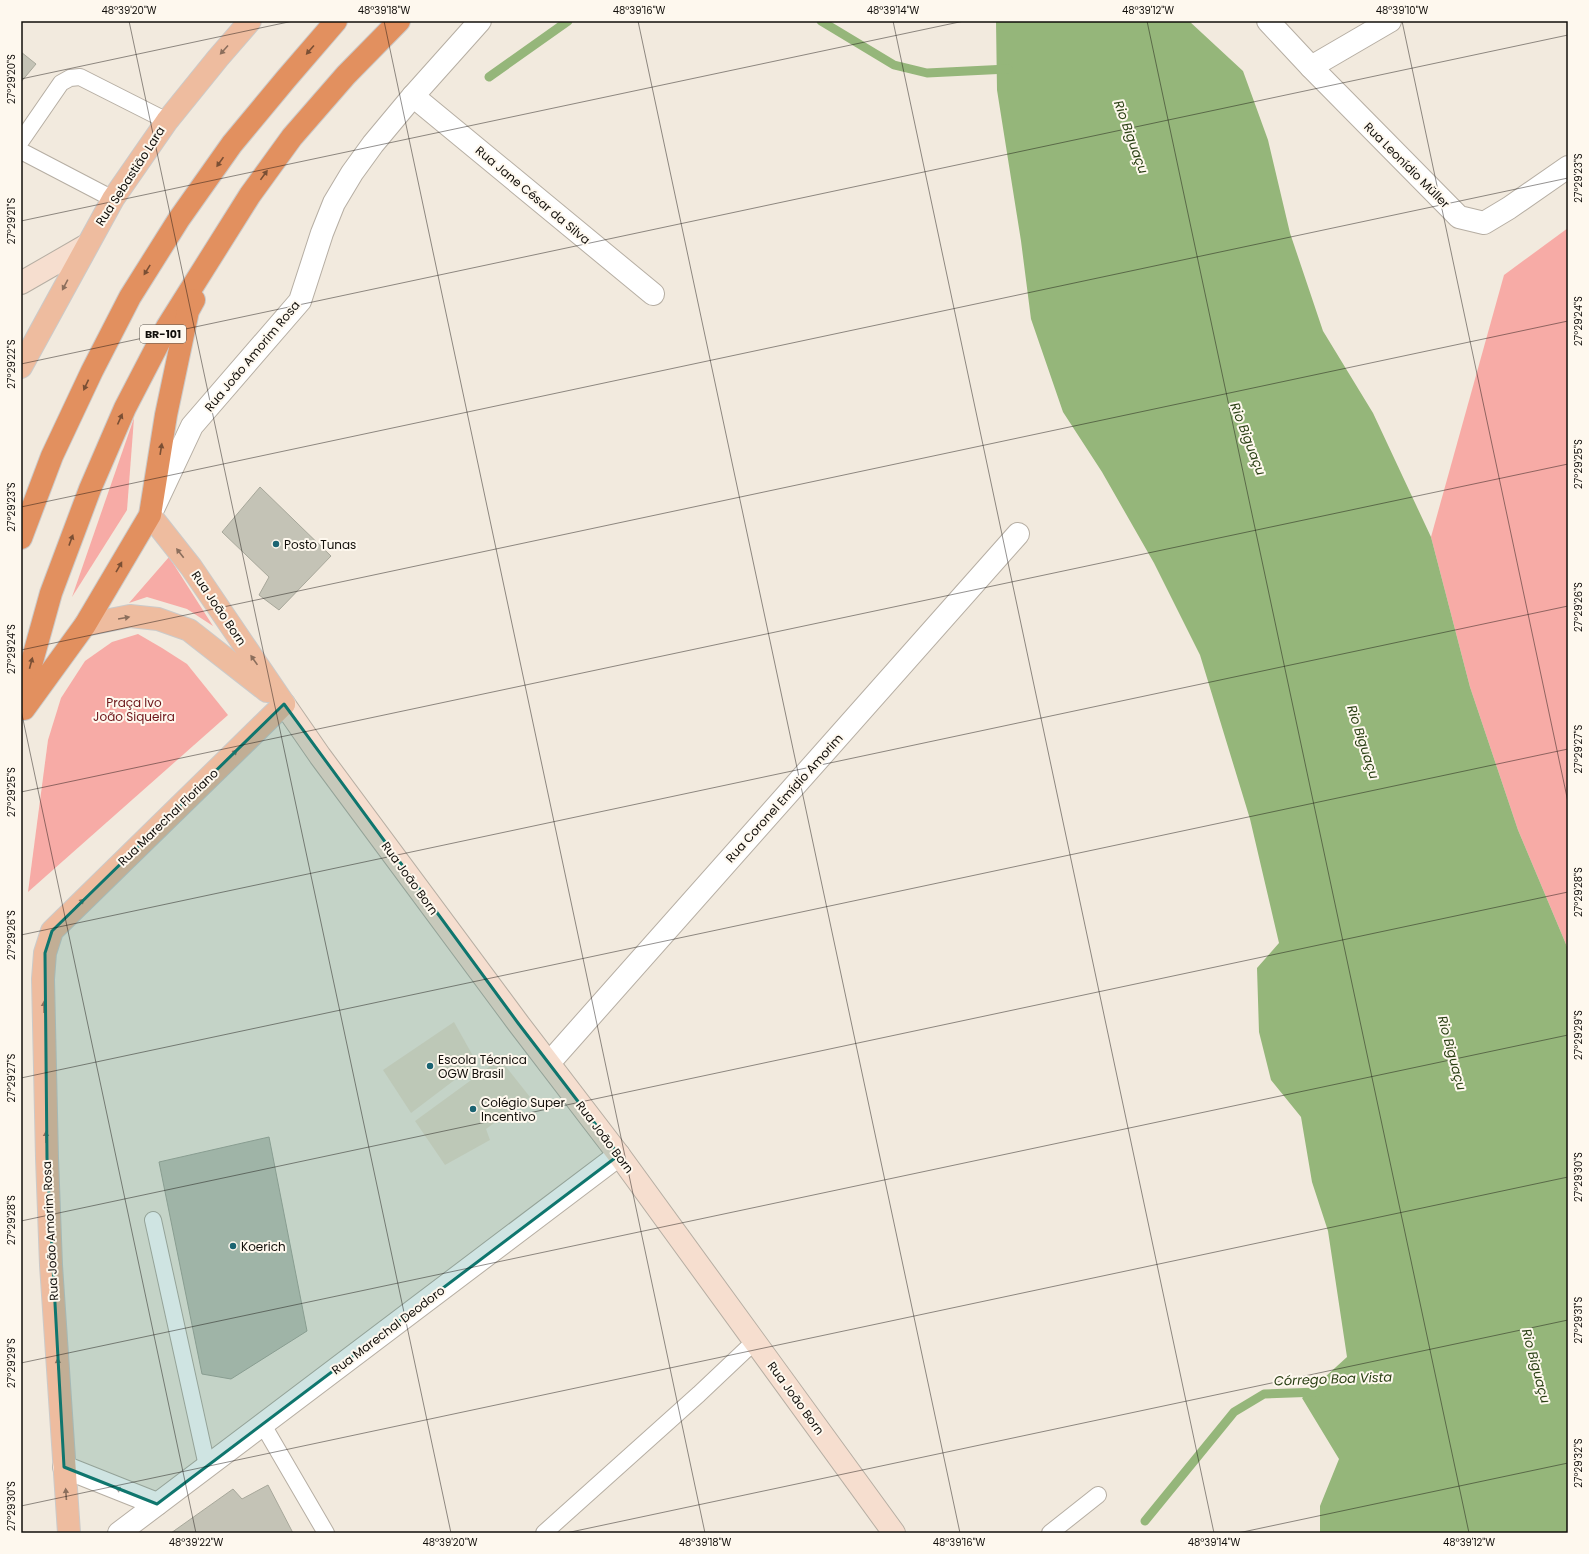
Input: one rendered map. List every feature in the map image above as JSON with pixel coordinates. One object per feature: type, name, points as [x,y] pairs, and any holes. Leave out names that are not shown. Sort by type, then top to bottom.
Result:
[{"type":"highway","points":[[21,538],[52,456],[130,297],[179,219],[232,144],[336,21]]},
{"type":"highway","name":"BR-101","points":[[21,701],[51,594],[90,489],[125,408],[167,327],[250,195],[296,131],[346,74],[399,21]]},
{"type":"highway","points":[[21,713],[85,625],[150,515],[166,415],[188,311],[250,195]]},
{"type":"main road","name":"Rua Sebastião Lara","points":[[21,367],[113,199],[167,121],[250,21]]},
{"type":"main road","points":[[21,282],[87,245]]},
{"type":"main road","name":"Rua João Born","points":[[150,515],[190,567],[325,762],[518,1024],[619,1155],[894,1533]]},
{"type":"main road","name":"Rua João Born","points":[[85,625],[130,616],[158,619],[189,630],[284,704]]},
{"type":"main road","name":"Rua Marechal Floriano","points":[[52,931],[284,704]]},
{"type":"main road","name":"Rua João Amorim Rosa","points":[[52,931],[45,953],[43,979],[46,1142],[52,1265],[69,1533]]},
{"type":"street","name":"Rua João Amorim Rosa","points":[[150,515],[192,426],[300,301],[322,233],[334,203],[352,174],[373,144],[413,96],[480,21]]},
{"type":"street","name":"Rua Leonídio Müller","points":[[1268,21],[1310,67],[1459,217],[1484,223],[1509,208],[1568,167]]},
{"type":"street","points":[[1310,67],[1390,21]]},
{"type":"street","name":"Rua Jane César da Silva","points":[[413,96],[653,294]]},
{"type":"street","name":"Rua Coronel Emídio Amorim","points":[[549,1063],[1018,534]]},
{"type":"street","name":"Rua Marechal Deodoro","points":[[119,1533],[619,1155]]},
{"type":"street","points":[[64,1467],[157,1504]]},
{"type":"lane","points":[[21,141],[61,83],[70,78],[80,78],[167,121]]},
{"type":"lane","points":[[21,151],[113,199]]},
{"type":"lane","points":[[153,1220],[207,1466]]},
{"type":"lane","points":[[544,1533],[693,1400],[754,1342]]},
{"type":"lane","points":[[263,1425],[326,1533]]},
{"type":"lane","points":[[1050,1533],[1098,1495]]},
{"type":"highlighted area","points":[[284,704],[518,1023],[619,1155],[157,1504],[64,1467],[47,1158],[45,953],[52,931]]},
{"type":"shaded area","name":"Escola Técnica OGW Brasil","points":[[454,1022],[477,1063],[411,1113],[383,1070]]},
{"type":"shaded area","name":"Colégio Super Incentivo","points":[[500,1059],[530,1097],[486,1129],[490,1140],[445,1165],[415,1121]]},
{"type":"green space","points":[[1568,228],[1568,949],[1518,830],[1470,687],[1431,537],[1504,275]]},
{"type":"green space","points":[[134,418],[127,510],[72,597]]},
{"type":"green space","points":[[169,557],[213,626],[187,609],[147,597],[129,603]]},
{"type":"green space","name":"Praça Ivo João Siqueira","points":[[138,634],[187,664],[228,715],[28,892],[48,740],[61,698],[85,661],[112,642]]},
{"type":"water","name":"Rio Biguaçu","points":[[996,21],[1189,21],[1243,71],[1268,140],[1290,233],[1323,331],[1373,413],[1431,537],[1470,687],[1518,830],[1568,949],[1568,1533],[1320,1533],[1320,1506],[1339,1459],[1302,1398],[1347,1357],[1328,1231],[1312,1182],[1301,1117],[1271,1080],[1259,1032],[1257,968],[1279,943],[1250,819],[1200,655],[1154,563],[1102,472],[1063,412],[1031,319],[1021,241],[997,90]]},
{"type":"building","points":[[21,52],[36,64],[21,82]]},
{"type":"building","name":"Posto Tunas","points":[[260,487],[331,556],[279,610],[259,595],[269,577],[222,532]]},
{"type":"building","name":"Koerich","points":[[269,1137],[307,1331],[231,1379],[202,1374],[159,1162]]},
{"type":"building","points":[[268,1485],[293,1533],[171,1533],[233,1489],[242,1499]]},
{"type":"waterway","points":[[489,77],[568,21]]},
{"type":"waterway","points":[[821,21],[894,65],[927,73],[1008,69]]},
{"type":"waterway","name":"Córrego Boa Vista","points":[[1145,1521],[1234,1412],[1264,1394],[1319,1392]]},
{"type":"place","name":"Posto Tunas","points":[[276,544]]},
{"type":"place","name":"Escola Técnica OGW Brasil","points":[[430,1066]]},
{"type":"place","name":"Colégio Super Incentivo","points":[[473,1109]]},
{"type":"place","name":"Koerich","points":[[233,1246]]}]
